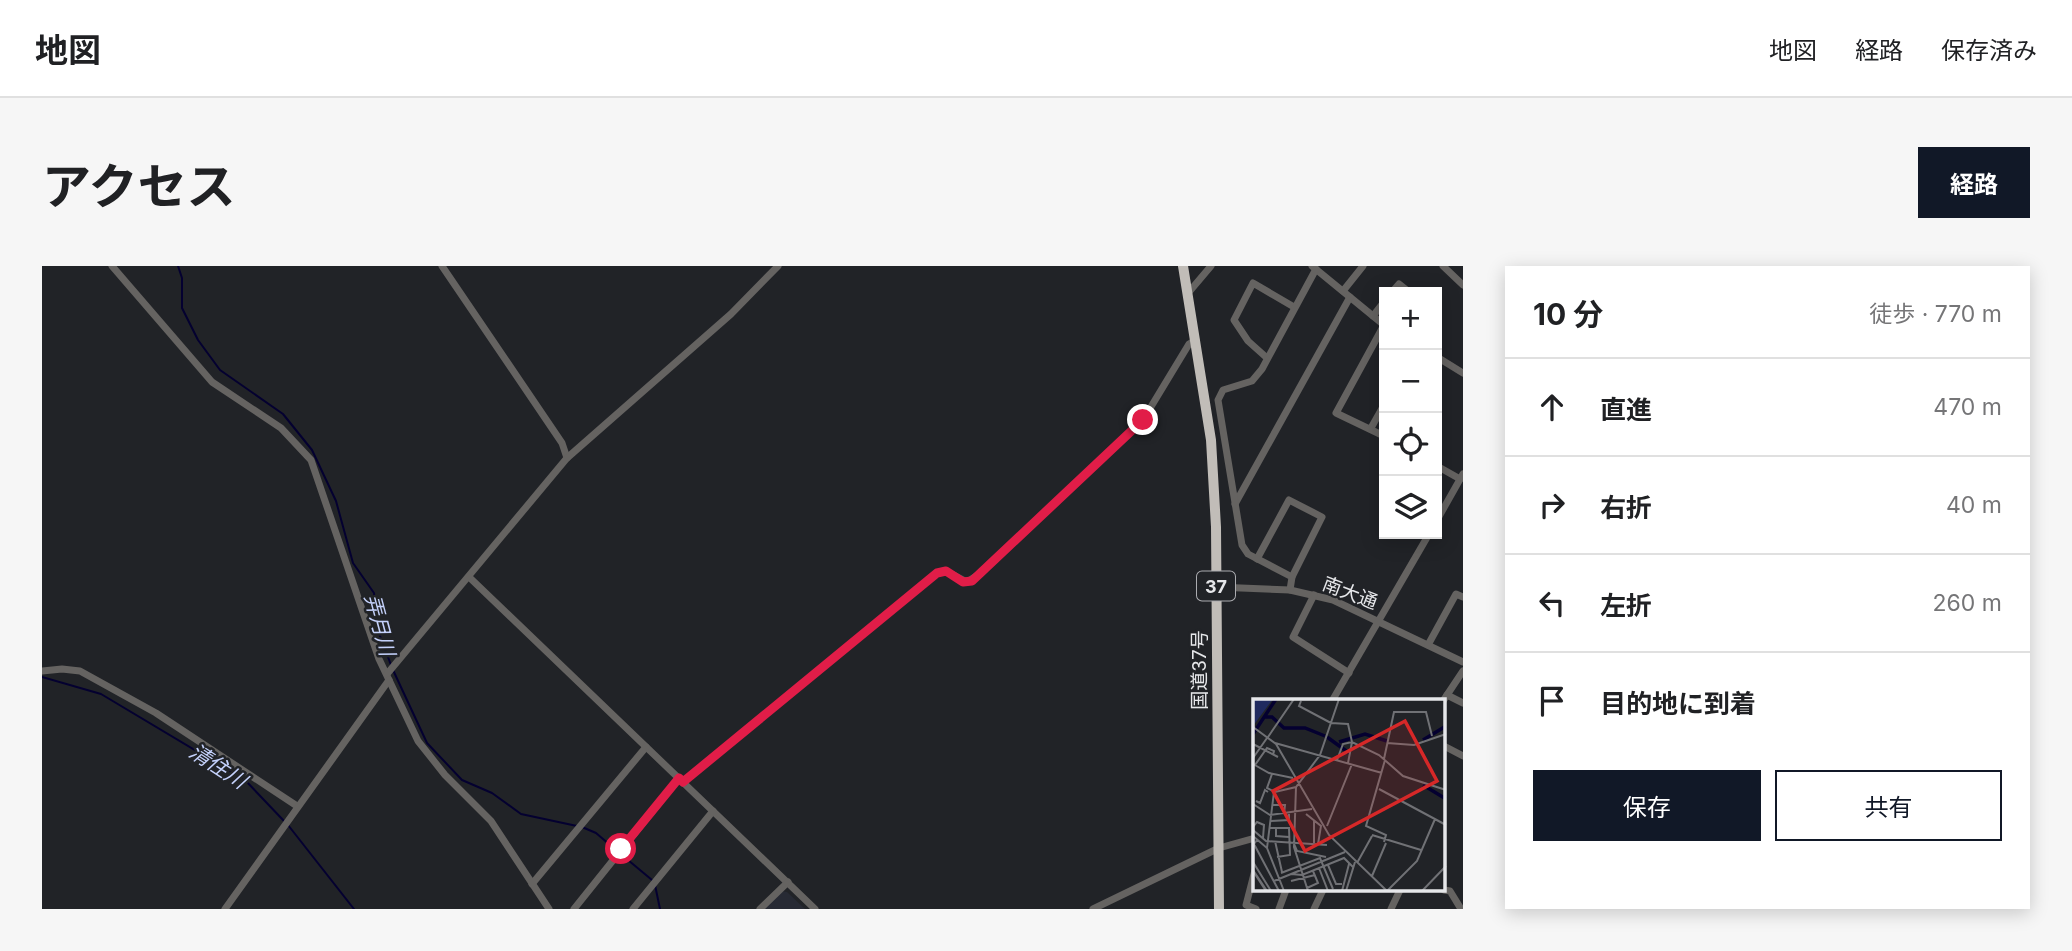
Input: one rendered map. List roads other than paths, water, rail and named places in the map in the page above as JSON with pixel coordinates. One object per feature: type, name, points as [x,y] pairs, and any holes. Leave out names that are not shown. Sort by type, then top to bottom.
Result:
[{"type":"highway","name":"国道37号","points":[[1183,266],[1197,339],[1211,440],[1216,587],[1219,909]]},
{"type":"street","points":[[111,266],[212,382],[281,428],[311,460],[379,659],[428,756],[491,821],[549,909]]},
{"type":"street","points":[[442,266],[562,443],[567,458]]},
{"type":"street","points":[[225,909],[388,677],[567,458],[731,314],[778,266]]},
{"type":"street","points":[[1189,292],[1211,266]]},
{"type":"street","points":[[1343,291],[1363,266]]},
{"type":"street","points":[[1443,266],[1463,285]]},
{"type":"street","points":[[1292,577],[1248,554],[1242,545],[1218,400],[1223,390],[1252,382],[1314,268],[1384,325],[1336,413],[1370,431],[1379,413]]},
{"type":"street","points":[[1457,277],[1463,269]]},
{"type":"street","points":[[1267,358],[1234,323],[1253,283],[1294,307]]},
{"type":"street","points":[[1235,505],[1350,298]]},
{"type":"street","points":[[1373,316],[1379,308]]},
{"type":"street","points":[[574,909],[681,780],[937,573],[946,571],[967,582],[981,573],[1143,420],[1189,344],[1197,339]]},
{"type":"street","points":[[1442,360],[1463,373]]},
{"type":"street","points":[[1371,428],[1379,433]]},
{"type":"street","points":[[1442,468],[1462,477],[1442,511]]},
{"type":"street","points":[[1257,559],[1289,500],[1322,517],[1292,577],[1290,590]]},
{"type":"street","points":[[1333,699],[1426,539]]},
{"type":"street","points":[[469,577],[815,909]]},
{"type":"street","name":"南大通","points":[[1216,587],[1290,590],[1333,600],[1463,662]]},
{"type":"street","points":[[1428,645],[1456,594],[1463,597]]},
{"type":"street","points":[[1314,595],[1293,637],[1349,673]]},
{"type":"street","points":[[42,671],[62,668],[80,671],[156,713],[297,806]]},
{"type":"street","points":[[1463,671],[1445,698],[1463,703]]},
{"type":"street","points":[[532,884],[646,747]]},
{"type":"street","points":[[633,909],[713,811]]},
{"type":"street","points":[[1093,909],[1220,848],[1253,835]]},
{"type":"street","points":[[1253,879],[1247,905],[1256,909]]},
{"type":"street","points":[[760,909],[788,882]]},
{"type":"street","points":[[1446,890],[1450,891],[1461,909]]},
{"type":"street","points":[[1279,909],[1285,892]]},
{"type":"street","points":[[1391,909],[1399,892]]},
{"type":"street","points":[[1456,901],[1463,894]]},
{"type":"waterway","name":"弄月川","points":[[178,266],[182,278],[182,308],[198,340],[220,370],[283,414],[312,450],[336,501],[353,563],[374,593],[377,628],[391,665]]},
{"type":"waterway","name":"弄月川","points":[[393,670],[427,743],[462,780],[492,793],[521,814],[577,826]]},
{"type":"waterway","name":"清住川","points":[[42,677],[101,694],[245,780],[284,821]]},
{"type":"waterway","name":"清住川","points":[[288,825],[354,909]]},
{"type":"waterway","name":"弄月川","points":[[582,827],[596,833],[617,851]]},
{"type":"waterway","name":"弄月川","points":[[622,855],[652,880]]},
{"type":"waterway","name":"弄月川","points":[[655,885],[660,909]]}]
